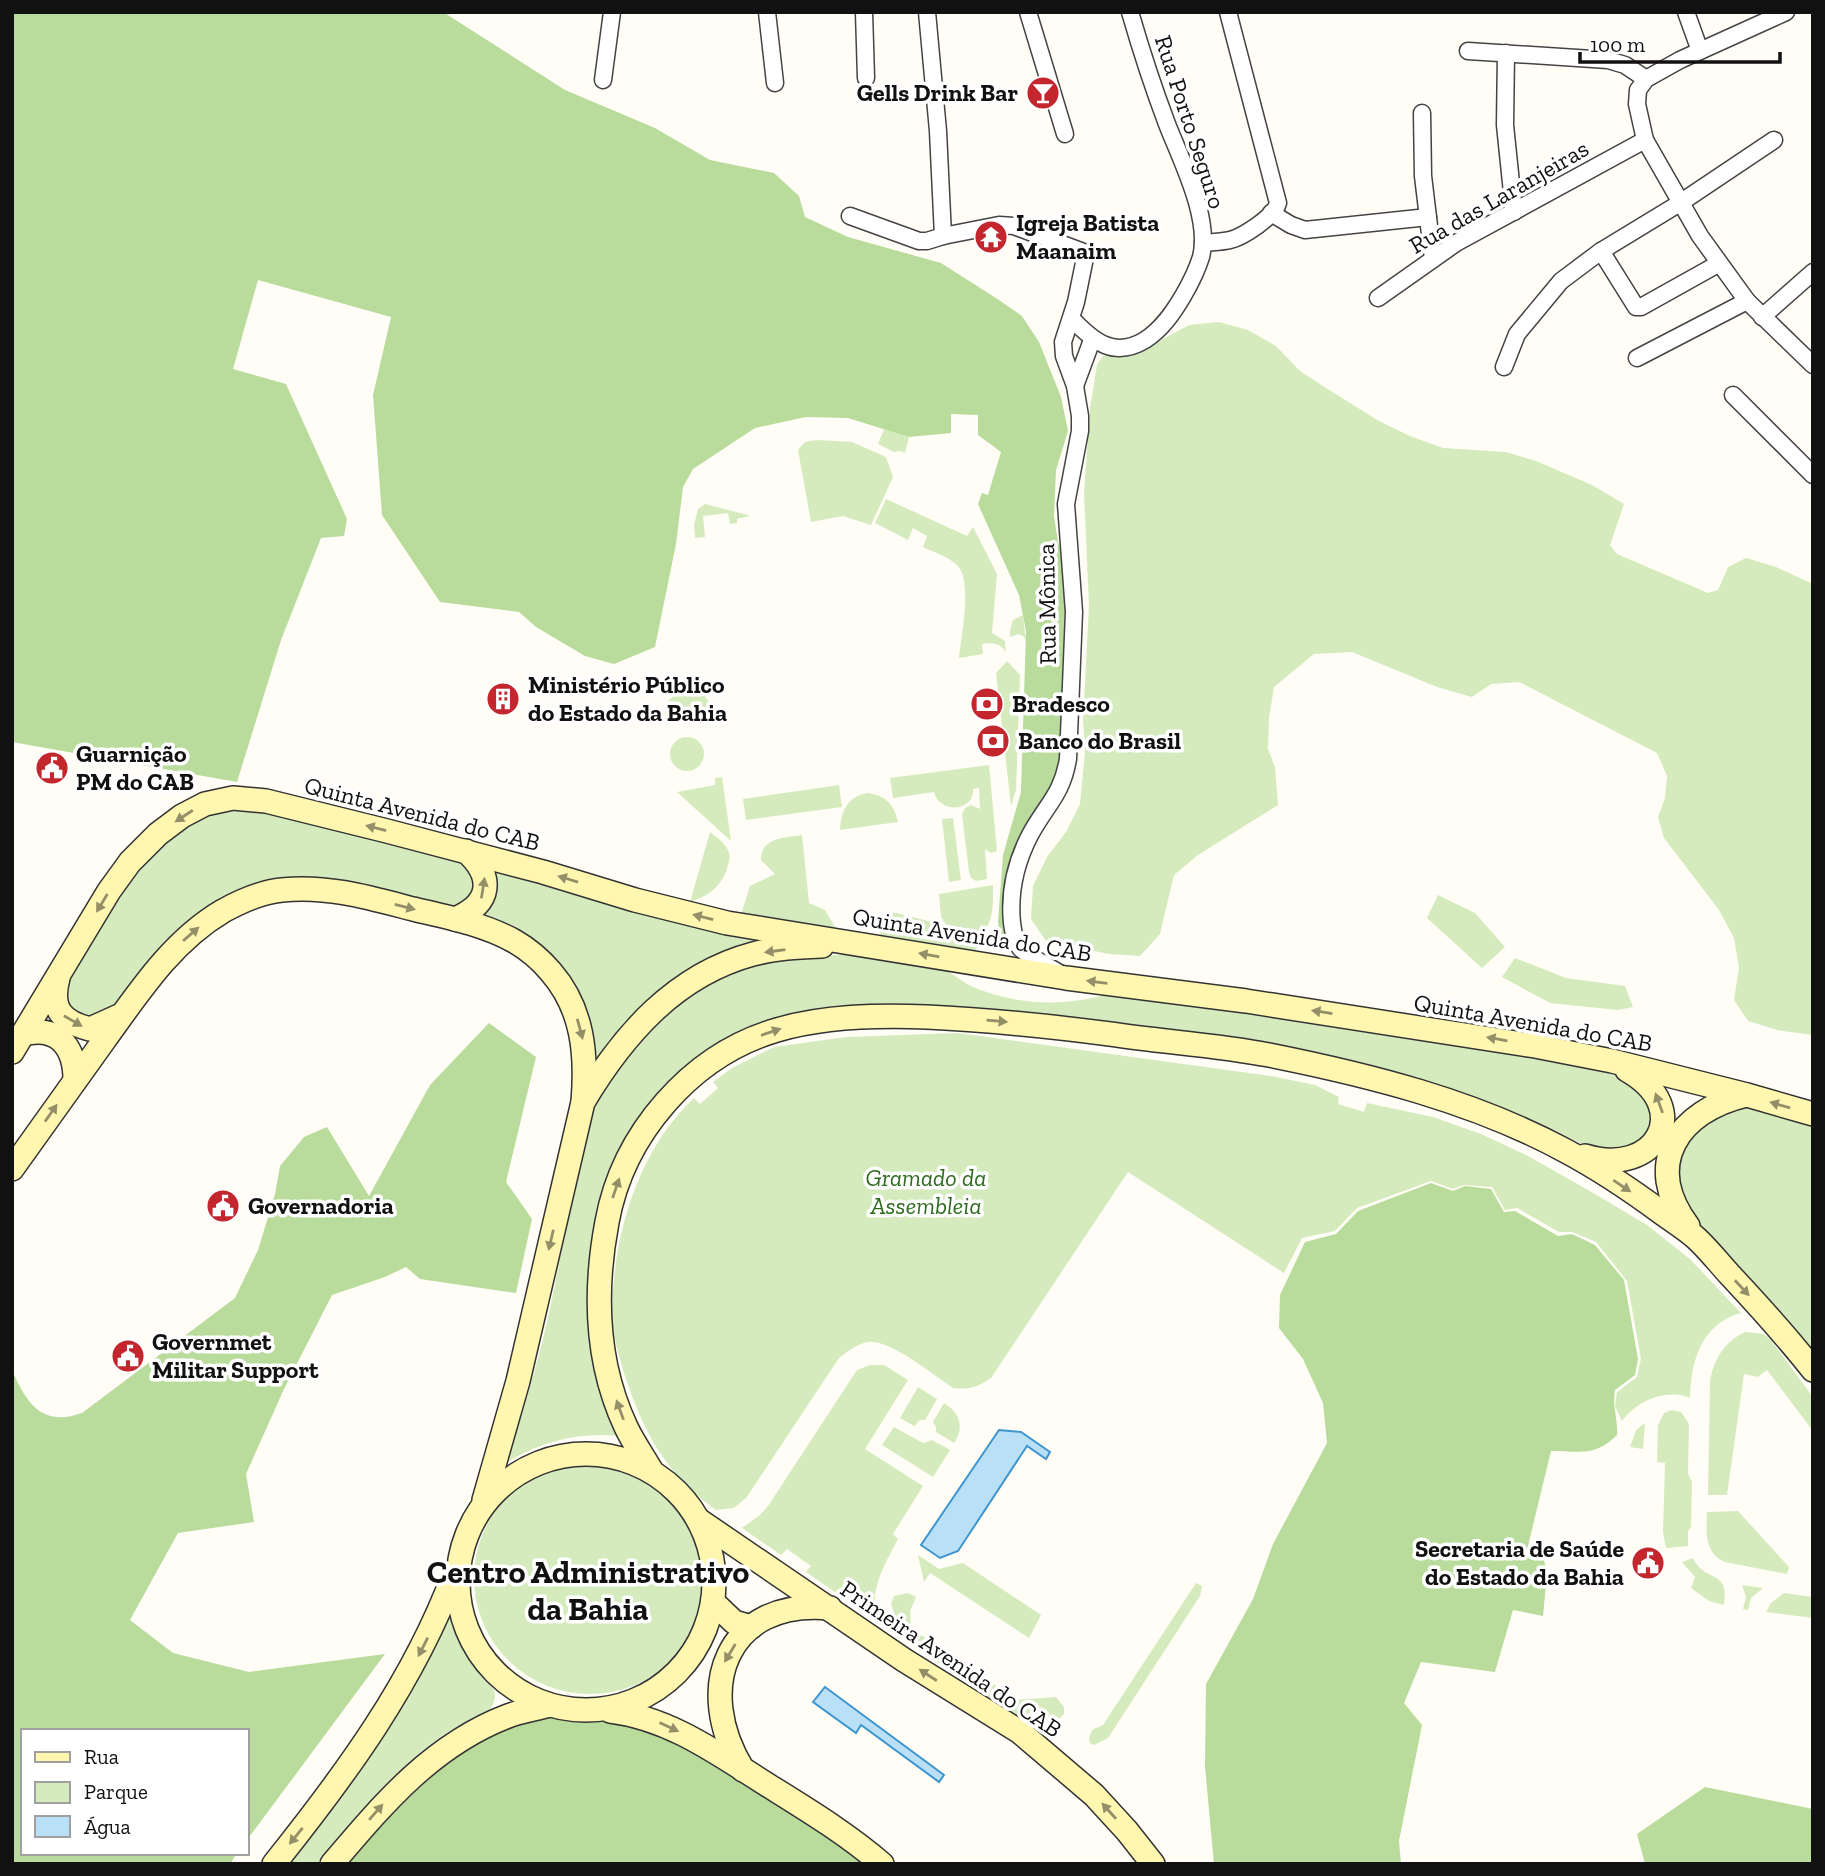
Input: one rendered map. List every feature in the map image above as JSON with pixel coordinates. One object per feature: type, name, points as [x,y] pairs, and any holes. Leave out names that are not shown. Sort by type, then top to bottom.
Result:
[{"type":"main road","name":"Quinta Avenida do CAB","points":[[18,1043],[120,874],[142,848],[193,809],[233,798],[266,801],[466,851],[635,900],[727,923],[1066,978],[1486,1037],[1612,1061],[1813,1114]]},
{"type":"main road","points":[[455,919],[478,905],[485,891],[484,873],[466,851]]},
{"type":"main road","points":[[12,1169],[123,1014],[176,947],[200,926],[243,900],[263,894],[282,890],[329,890],[455,919],[496,932],[537,957],[559,982],[574,1010],[584,1046],[583,1101],[518,1381],[483,1503],[467,1531],[437,1619],[391,1703],[356,1756],[274,1864]]},
{"type":"main road","points":[[583,1101],[624,1041],[657,1007],[715,968],[755,954],[820,946],[867,944]]},
{"type":"main road","points":[[58,975],[55,1002],[67,1020],[90,1029],[123,1014]]},
{"type":"main road","points":[[651,1470],[626,1427],[608,1377],[600,1331],[597,1292],[610,1207],[623,1170],[658,1109],[714,1061],[740,1044],[778,1029],[848,1017],[960,1018],[1032,1024],[1267,1055],[1396,1085],[1497,1119],[1562,1149],[1600,1171],[1696,1237]]},
{"type":"main road","points":[[18,1043],[44,1031],[64,1042],[74,1060],[75,1080]]},
{"type":"main road","points":[[1562,1149],[1594,1158],[1619,1161],[1632,1158],[1654,1142],[1664,1117],[1654,1091],[1644,1080],[1612,1061]]},
{"type":"main road","points":[[1748,1095],[1723,1102],[1701,1113],[1687,1125],[1674,1143],[1668,1162],[1667,1180],[1671,1198],[1696,1237],[1813,1370]]},
{"type":"main road","points":[[483,1503],[509,1477],[542,1460],[579,1452],[616,1456],[651,1470],[675,1489],[700,1521],[713,1560],[713,1602],[701,1641],[676,1674],[643,1698],[604,1710]]},
{"type":"main road","name":"Primeira Avenida do CAB","points":[[700,1521],[915,1667],[1020,1732],[1094,1795],[1153,1864]]},
{"type":"main road","points":[[458,1562],[457,1592],[464,1623],[477,1650],[496,1675],[521,1693],[550,1705],[576,1710],[631,1713],[651,1719],[698,1742],[820,1817],[882,1864]]},
{"type":"main road","points":[[713,1602],[734,1622],[751,1627]]},
{"type":"main road","points":[[743,1770],[732,1752],[720,1709],[719,1688],[724,1663],[751,1627],[769,1616],[809,1606],[830,1608]]},
{"type":"main road","points":[[332,1864],[418,1769],[452,1744],[510,1716],[550,1705]]},
{"type":"street","points":[[603,80],[612,12]]},
{"type":"street","points":[[767,12],[775,83]]},
{"type":"street","points":[[864,12],[866,78]]},
{"type":"street","points":[[850,216],[919,241],[943,236],[938,131],[927,12]]},
{"type":"street","points":[[1028,12],[1065,134]]},
{"type":"street","name":"Rua Porto Seguro","points":[[1092,340],[1112,347],[1126,347],[1137,345],[1158,331],[1190,284],[1201,257],[1203,243],[1191,181],[1153,86],[1130,12]]},
{"type":"street","points":[[1203,243],[1238,237],[1271,213],[1278,203],[1228,12]]},
{"type":"street","points":[[1686,12],[1700,51]]},
{"type":"street","points":[[1786,12],[1646,79],[1637,96],[1645,141],[1718,264],[1762,317],[1813,365]]},
{"type":"street","points":[[1468,51],[1608,60],[1625,65],[1646,79]]},
{"type":"street","points":[[1506,53],[1504,125],[1514,212]]},
{"type":"street","points":[[1422,113],[1423,176],[1433,259]]},
{"type":"street","points":[[1504,367],[1517,334],[1561,281],[1601,251],[1680,203],[1774,140]]},
{"type":"street","name":"Rua das Laranjeiras","points":[[1378,298],[1456,243],[1645,141]]},
{"type":"street","points":[[1271,213],[1305,230],[1428,217]]},
{"type":"street","name":"Rua Mônica","points":[[943,236],[999,225],[1014,226],[1086,253],[1072,319],[1063,342],[1064,356],[1076,386],[1080,431],[1066,504],[1074,612],[1068,759],[1065,778],[1058,793],[1030,834],[1011,893],[1013,929],[1019,947],[1066,978]]},
{"type":"street","points":[[1601,251],[1636,307],[1641,307],[1718,264]]},
{"type":"street","points":[[1762,317],[1813,272]]},
{"type":"street","points":[[1637,358],[1747,301]]},
{"type":"street","points":[[1072,319],[1092,340],[1076,386]]},
{"type":"street","points":[[1733,395],[1813,475]]},
{"type":"green space","points":[[12,12],[443,12],[565,90],[655,128],[710,160],[774,173],[799,196],[805,217],[848,237],[941,263],[1022,316],[1039,342],[1061,397],[1068,431],[1056,470],[1054,516],[1058,542],[1073,582],[1068,759],[1030,834],[1013,929],[1004,940],[998,922],[1003,855],[1021,792],[1026,631],[1019,595],[978,504],[982,493],[988,495],[1001,452],[978,435],[978,415],[951,414],[951,433],[909,437],[848,418],[806,417],[755,428],[693,469],[683,487],[676,544],[655,647],[614,664],[585,656],[536,627],[519,612],[440,602],[382,515],[373,395],[391,317],[258,280],[233,369],[286,384],[347,519],[344,536],[321,538],[281,640],[237,782],[12,742]]},
{"type":"green space","points":[[1219,322],[1248,330],[1276,346],[1300,371],[1379,421],[1410,436],[1443,448],[1506,452],[1536,461],[1592,485],[1624,504],[1610,545],[1617,554],[1708,593],[1718,590],[1728,567],[1746,558],[1776,567],[1813,584],[1813,1035],[1777,1030],[1748,1021],[1734,1000],[1739,968],[1734,938],[1719,910],[1664,838],[1658,817],[1665,798],[1667,776],[1657,753],[1519,682],[1491,684],[1472,697],[1437,687],[1352,652],[1314,654],[1274,687],[1268,749],[1275,767],[1278,805],[1198,855],[1174,875],[1160,934],[1140,956],[1109,954],[1046,941],[1031,919],[1033,886],[1047,857],[1066,832],[1080,804],[1085,751],[1083,720],[1089,606],[1084,494],[1090,408],[1097,365],[1103,356],[1134,355],[1189,325]]},
{"type":"green space","points":[[884,429],[909,437],[905,453],[894,452],[878,444]]},
{"type":"green space","points":[[805,442],[852,442],[886,457],[893,477],[871,525],[843,516],[811,522],[798,450]]},
{"type":"green space","points":[[886,499],[967,536],[973,527],[997,574],[992,633],[1005,641],[1006,653],[999,645],[986,643],[982,644],[983,654],[959,658],[965,609],[962,572],[950,560],[923,547],[927,536],[913,528],[908,540],[875,523]]},
{"type":"green space","points":[[705,504],[750,516],[730,524],[728,513],[703,516],[705,537],[695,538],[694,525],[698,509]]},
{"type":"green space","points":[[1023,615],[1026,642],[1019,634],[1010,637],[1013,620]]},
{"type":"green space","points":[[1007,661],[1020,675],[1016,790],[1011,806],[996,673]]},
{"type":"green space","points":[[700,690],[711,705],[714,724],[707,725],[706,719],[666,725],[666,707],[672,697]]},
{"type":"green space","points":[[687,737],[699,742],[704,754],[699,766],[687,771],[675,766],[670,754],[675,742]]},
{"type":"green space","points":[[989,765],[997,851],[991,853],[985,849],[987,879],[976,881],[971,878],[969,872],[962,814],[965,808],[971,805],[980,809],[979,788],[973,789],[972,797],[963,806],[949,807],[937,799],[934,792],[893,798],[890,778]]},
{"type":"green space","points":[[722,777],[731,841],[677,792],[715,785],[715,778]]},
{"type":"green space","points":[[839,785],[842,807],[746,820],[743,799]]},
{"type":"green space","points":[[867,793],[888,802],[898,822],[840,830],[846,806],[854,798]]},
{"type":"green space","points":[[240,809],[257,809],[461,861],[471,874],[474,887],[472,894],[462,904],[453,907],[327,881],[222,899],[206,907],[165,942],[114,1010],[96,1022],[71,1013],[65,995],[70,980],[143,860],[193,821]]},
{"type":"green space","points":[[953,818],[961,880],[949,882],[942,819]]},
{"type":"green space","points":[[710,832],[728,850],[730,857],[727,869],[713,890],[690,902]]},
{"type":"green space","points":[[802,835],[809,903],[825,910],[839,934],[738,924],[750,886],[775,874],[761,860],[765,847],[781,838]]},
{"type":"green space","points":[[491,871],[759,939],[713,956],[690,970],[648,1003],[596,1059],[590,1026],[511,928],[481,913]]},
{"type":"green space","points":[[993,885],[990,921],[982,932],[976,935],[980,944],[972,955],[885,947],[877,926],[882,914],[897,913],[947,926],[941,917],[939,894]]},
{"type":"green space","points":[[1438,895],[1475,913],[1505,947],[1482,968],[1427,918]]},
{"type":"green space","points":[[854,955],[934,965],[988,993],[1023,1001],[1077,1001],[1112,993],[1577,1065],[1635,1081],[1651,1096],[1652,1132],[1628,1152],[1591,1148],[1513,1112],[1409,1075],[1305,1052],[953,1007],[709,1050],[659,1092],[632,1127],[611,1167],[597,1211],[588,1277],[588,1322],[595,1368],[620,1436],[590,1435],[561,1440],[533,1449],[506,1463],[543,1340],[583,1142],[595,1109],[611,1078],[632,1049],[656,1023],[714,982],[746,968],[780,959]]},
{"type":"green space","points":[[1515,958],[1566,978],[1625,986],[1633,1007],[1618,1010],[1550,1003],[1502,977]]},
{"type":"green space","points":[[489,1023],[536,1057],[506,1182],[532,1219],[516,1293],[420,1279],[406,1267],[332,1295],[284,1389],[246,1474],[254,1522],[178,1533],[130,1620],[173,1653],[249,1672],[385,1654],[248,1839],[248,1729],[21,1729],[21,1855],[236,1855],[230,1864],[12,1864],[12,1370],[30,1402],[46,1415],[68,1417],[82,1413],[235,1298],[258,1250],[275,1194],[280,1166],[304,1137],[327,1127],[369,1196],[430,1085]]},
{"type":"green space","name":"Gramado da Assembleia","points":[[958,1033],[1271,1076],[1315,1085],[1339,1097],[1338,1104],[1364,1112],[1367,1103],[1433,1117],[1481,1134],[1530,1157],[1647,1225],[1690,1259],[1741,1313],[1716,1326],[1701,1346],[1693,1371],[1690,1398],[1671,1395],[1653,1398],[1644,1402],[1622,1421],[1615,1406],[1617,1392],[1637,1377],[1641,1359],[1627,1281],[1596,1242],[1572,1232],[1559,1232],[1517,1208],[1505,1210],[1492,1187],[1464,1185],[1453,1189],[1431,1181],[1357,1208],[1335,1231],[1302,1238],[1284,1273],[1128,1172],[991,1378],[973,1387],[953,1388],[888,1346],[868,1342],[860,1344],[839,1358],[746,1498],[734,1508],[716,1510],[682,1481],[657,1448],[630,1391],[614,1334],[611,1304],[617,1255],[629,1206],[649,1158],[677,1116],[694,1098],[700,1104],[718,1088],[713,1082],[732,1068],[774,1047],[846,1037]]},
{"type":"green space","points":[[1742,1108],[1759,1110],[1813,1127],[1813,1352],[1697,1226],[1679,1198],[1679,1155],[1705,1117]]},
{"type":"green space","points":[[1431,1183],[1453,1191],[1465,1186],[1491,1189],[1504,1212],[1515,1211],[1558,1236],[1572,1234],[1595,1245],[1624,1280],[1638,1359],[1635,1375],[1615,1390],[1617,1435],[1594,1450],[1551,1451],[1526,1554],[1544,1560],[1547,1574],[1543,1616],[1513,1610],[1495,1672],[1421,1662],[1404,1703],[1422,1725],[1399,1841],[1401,1864],[1214,1864],[1205,1767],[1206,1684],[1253,1599],[1273,1544],[1327,1443],[1323,1403],[1303,1359],[1279,1328],[1280,1295],[1305,1242],[1336,1234],[1358,1211]]},
{"type":"green space","points":[[1745,1332],[1764,1334],[1770,1339],[1813,1397],[1813,1431],[1767,1370],[1758,1377],[1744,1374],[1727,1495],[1708,1495],[1710,1380],[1722,1352],[1731,1341]]},
{"type":"green space","points":[[870,1365],[884,1365],[908,1380],[865,1449],[923,1486],[893,1534],[898,1539],[876,1588],[877,1621],[806,1572],[811,1566],[787,1549],[781,1555],[742,1528],[768,1506],[857,1370]]},
{"type":"green space","points":[[918,1387],[937,1399],[925,1420],[920,1420],[914,1426],[900,1418]]},
{"type":"green space","points":[[944,1403],[954,1411],[959,1421],[959,1432],[954,1443],[936,1432],[933,1422]]},
{"type":"green space","points":[[1671,1410],[1681,1412],[1689,1424],[1691,1527],[1688,1531],[1688,1546],[1666,1548],[1663,1532],[1665,1463],[1657,1462],[1658,1425],[1664,1413]]},
{"type":"green space","points":[[1645,1423],[1643,1449],[1630,1447],[1636,1430]]},
{"type":"green space","points":[[894,1427],[923,1443],[932,1440],[950,1450],[933,1477],[882,1445]]},
{"type":"green space","points":[[579,1462],[601,1462],[645,1475],[664,1488],[680,1504],[693,1523],[701,1544],[706,1578],[704,1601],[693,1633],[680,1652],[664,1668],[645,1681],[624,1689],[601,1694],[579,1694],[535,1681],[516,1668],[500,1652],[487,1633],[479,1612],[474,1589],[474,1567],[487,1523],[500,1504],[516,1488],[535,1475],[556,1467]]},
{"type":"green space","points":[[1738,1511],[1789,1567],[1787,1574],[1725,1562],[1713,1553],[1708,1541],[1707,1512]]},
{"type":"green space","points":[[918,1555],[939,1569],[963,1563],[1041,1615],[1029,1638],[930,1573],[924,1582]]},
{"type":"green space","points":[[1693,1558],[1698,1566],[1720,1581],[1725,1593],[1724,1605],[1709,1601],[1691,1588],[1695,1577],[1682,1562]]},
{"type":"green space","points":[[1196,1583],[1202,1586],[1200,1596],[1108,1738],[1094,1745],[1090,1743],[1092,1730],[1103,1725]]},
{"type":"green space","points":[[1742,1585],[1763,1588],[1751,1598],[1748,1610],[1743,1609],[1746,1597]]},
{"type":"green space","points":[[908,1593],[916,1597],[910,1611],[911,1628],[1017,1700],[1056,1697],[1064,1707],[1064,1714],[1055,1723],[1038,1723],[1020,1718],[906,1641],[891,1604],[894,1596]]},
{"type":"green space","points":[[1784,1593],[1813,1597],[1813,1618],[1766,1612],[1771,1603]]},
{"type":"green space","points":[[450,1618],[468,1659],[493,1689],[495,1696],[491,1708],[439,1738],[400,1770],[318,1864],[288,1864],[416,1678]]},
{"type":"green space","points":[[549,1705],[576,1710],[604,1710],[651,1719],[872,1864],[332,1864],[418,1769]]},
{"type":"green space","points":[[1705,1787],[1813,1809],[1813,1864],[1645,1864],[1637,1834]]},
{"type":"water","points":[[999,1430],[1021,1432],[1050,1452],[1046,1459],[1027,1446],[958,1551],[940,1558],[921,1545]]},
{"type":"water","points":[[825,1687],[944,1775],[939,1782],[861,1725],[856,1733],[813,1702]]},
{"type":"place","name":"Gells Drink Bar","points":[[1043,93]]},
{"type":"place","name":"Igreja Batista Maanaim","points":[[991,237]]},
{"type":"place","name":"Ministério Público do Estado da Bahia","points":[[503,699]]},
{"type":"place","name":"Bradesco","points":[[987,704]]},
{"type":"place","name":"Banco do Brasil","points":[[993,741]]},
{"type":"place","name":"Guarnição PM do CAB","points":[[52,768]]},
{"type":"place","name":"Governadoria","points":[[223,1206]]},
{"type":"place","name":"Governmet Militar Support","points":[[128,1356]]},
{"type":"place","name":"Secretaria de Saúde do Estado da Bahia","points":[[1648,1563]]},
{"type":"district","name":"Centro Administrativo da Bahia","points":[[588,1590]]}]
